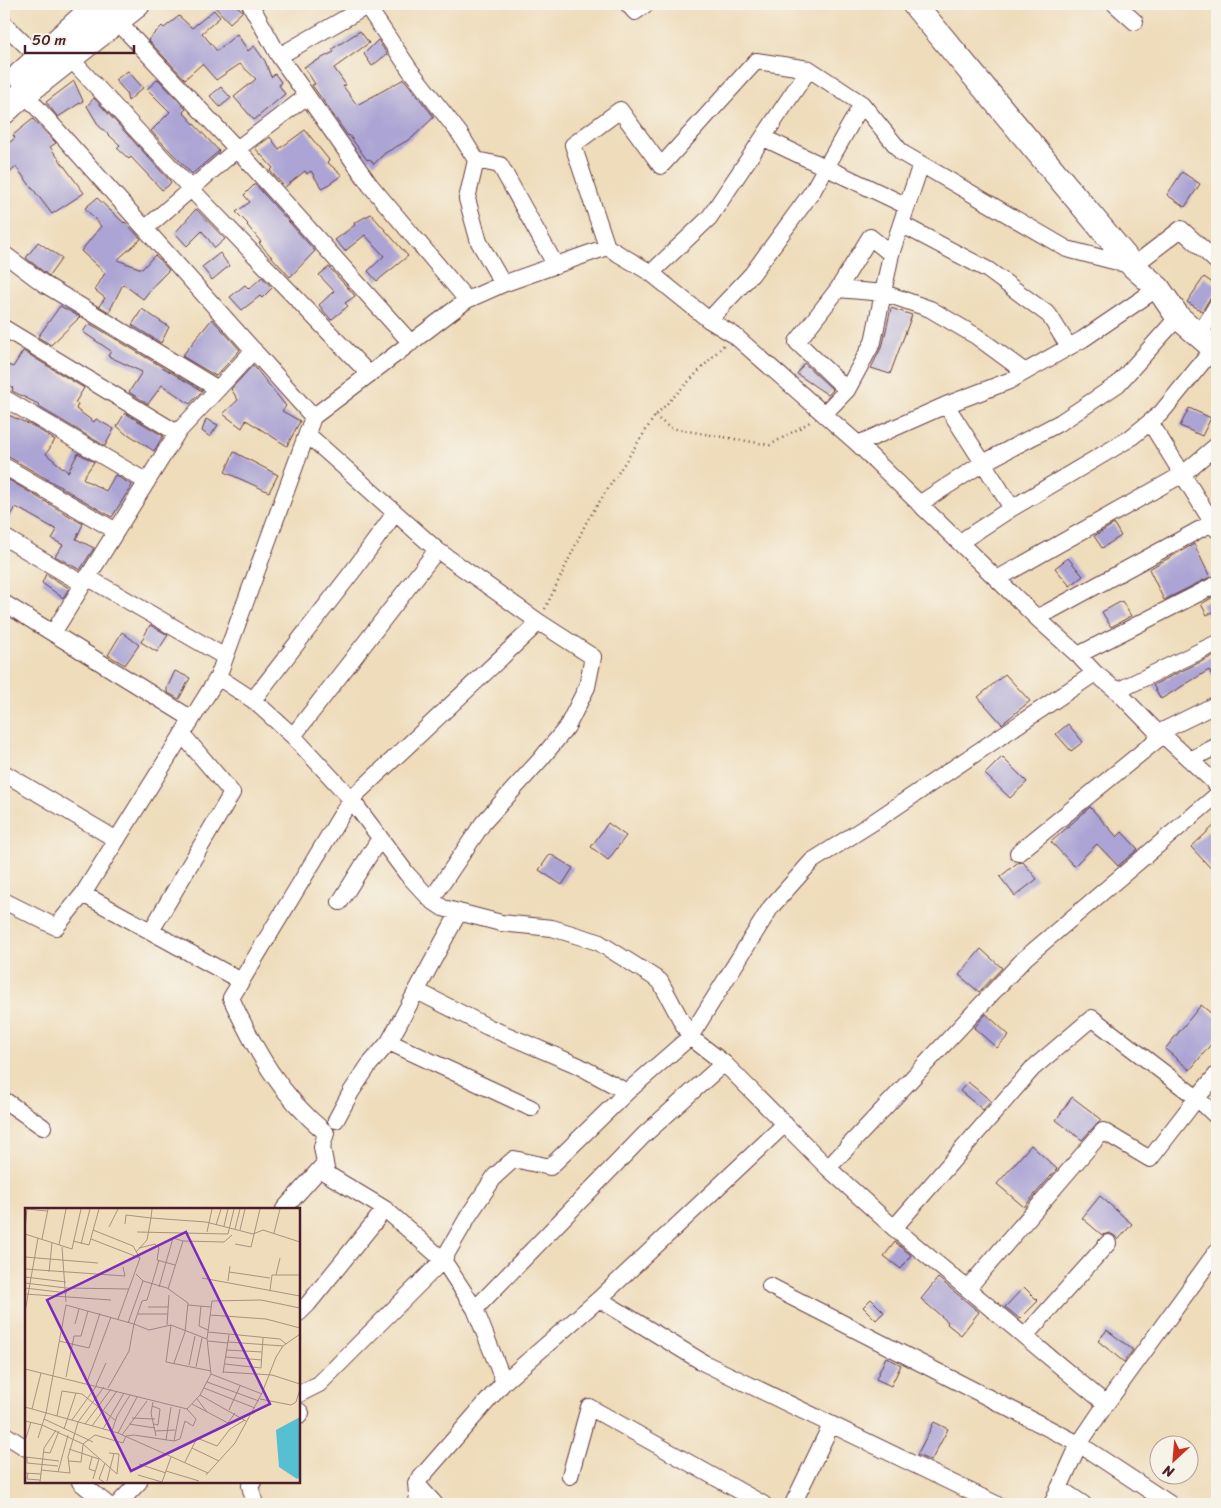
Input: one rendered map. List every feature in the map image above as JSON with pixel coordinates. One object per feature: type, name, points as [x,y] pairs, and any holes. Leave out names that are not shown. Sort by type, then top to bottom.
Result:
[{"type":"main road","points":[[4,111],[14,92],[54,62],[108,12],[137,4]]},
{"type":"street","points":[[250,4],[279,56],[370,185],[467,300]]},
{"type":"street","points":[[628,4],[635,12],[646,4]]},
{"type":"street","points":[[914,4],[1133,266],[1158,288],[1178,317],[1210,345]]},
{"type":"street","points":[[1114,4],[1135,22]]},
{"type":"street","points":[[279,56],[367,6],[410,70],[460,134],[476,160],[468,199],[479,242],[503,284]]},
{"type":"street","points":[[108,12],[236,149],[411,343]]},
{"type":"street","points":[[4,24],[54,62],[191,189],[369,374]]},
{"type":"street","points":[[1133,266],[1067,249],[921,164],[902,152],[862,104],[808,69],[756,61],[661,166],[620,110],[573,145],[607,247],[651,273],[709,320],[734,335],[858,444],[1037,618],[1217,786]]},
{"type":"street","points":[[651,273],[709,218],[764,138],[808,69]]},
{"type":"street","points":[[14,92],[146,228],[313,417]]},
{"type":"street","points":[[146,228],[236,149],[307,96]]},
{"type":"street","points":[[709,320],[752,274],[812,192],[862,104]]},
{"type":"street","points":[[764,138],[907,206]]},
{"type":"street","points":[[476,160],[500,165],[556,266]]},
{"type":"street","points":[[824,414],[847,390],[873,342],[891,254],[921,164]]},
{"type":"street","points":[[901,224],[996,275],[1049,315],[1069,347]]},
{"type":"street","points":[[1133,266],[1181,229],[1217,262]]},
{"type":"street","points":[[847,390],[797,342],[838,288],[870,237],[891,254]]},
{"type":"street","points":[[4,901],[56,927],[83,894],[218,677],[313,417],[467,300],[503,284],[607,247]]},
{"type":"street","points":[[4,254],[44,284],[218,389]]},
{"type":"street","points":[[838,288],[883,294],[930,309],[976,336],[1025,372]]},
{"type":"street","points":[[858,444],[946,405],[1009,381],[1069,347],[1158,288]]},
{"type":"street","points":[[960,542],[1012,508],[1129,439],[1161,413],[1210,345],[1217,305]]},
{"type":"street","points":[[919,504],[983,462],[1061,422],[1118,384],[1178,317]]},
{"type":"street","points":[[4,328],[177,434]]},
{"type":"street","points":[[53,633],[177,434],[254,350]]},
{"type":"street","points":[[4,398],[147,482]]},
{"type":"street","points":[[946,405],[1012,508]]},
{"type":"street","points":[[1037,618],[1216,524],[1150,422]]},
{"type":"street","points":[[306,434],[437,550],[539,622],[593,657],[587,687],[567,726],[540,760],[484,823],[431,900]]},
{"type":"street","points":[[997,579],[1183,474],[1217,445]]},
{"type":"street","points":[[4,466],[116,531]]},
{"type":"street","points":[[253,700],[356,567],[395,513]]},
{"type":"street","points":[[4,538],[225,657]]},
{"type":"street","points":[[293,736],[437,550]]},
{"type":"street","points":[[1078,655],[1217,584]]},
{"type":"street","points":[[4,603],[192,719]]},
{"type":"street","points":[[504,1382],[475,1309],[442,1260],[385,1209],[327,1174],[322,1147],[326,1133],[306,1117],[270,1073],[231,998],[351,799],[539,622]]},
{"type":"street","points":[[1117,691],[1217,643]]},
{"type":"street","points":[[300,1394],[319,1384],[442,1260],[495,1176],[514,1159],[550,1167],[627,1092],[690,1037],[771,907],[812,860],[872,823],[1095,673]]},
{"type":"street","points":[[218,677],[253,700],[293,736],[351,799],[407,874],[431,900],[443,908],[501,923],[552,928],[598,942],[660,981],[690,1037],[724,1063],[828,1168],[894,1228],[1106,1404]]},
{"type":"street","points":[[1018,854],[1161,734],[1217,704]]},
{"type":"street","points":[[151,931],[232,793],[182,734]]},
{"type":"street","points":[[1190,760],[1217,746]]},
{"type":"street","points":[[4,773],[117,840]]},
{"type":"street","points":[[828,1168],[1025,958],[1217,795]]},
{"type":"street","points":[[340,902],[380,838]]},
{"type":"street","points":[[83,894],[242,981]]},
{"type":"street","points":[[336,1120],[364,1072],[389,1042],[459,912]]},
{"type":"street","points":[[417,991],[488,1027],[577,1065],[627,1092]]},
{"type":"street","points":[[894,1228],[1032,1069],[1092,1018],[1197,1098],[1217,1117]]},
{"type":"street","points":[[389,1042],[531,1108]]},
{"type":"street","points":[[475,1309],[644,1135],[724,1063]]},
{"type":"street","points":[[968,1288],[1103,1131],[1150,1159],[1217,1074]]},
{"type":"street","points":[[4,1100],[44,1127]]},
{"type":"street","points":[[418,1504],[416,1483],[504,1382],[599,1299],[785,1124]]},
{"type":"street","points":[[285,1208],[325,1163]]},
{"type":"street","points":[[300,1313],[385,1209]]},
{"type":"street","points":[[1025,1336],[1108,1243]]},
{"type":"street","points":[[1052,1504],[1079,1444],[1217,1252]]},
{"type":"street","points":[[770,1286],[1079,1444],[1170,1504]]},
{"type":"street","points":[[599,1299],[704,1364],[996,1504]]},
{"type":"street","points":[[570,1476],[589,1408],[763,1504]]},
{"type":"street","points":[[793,1504],[831,1425]]},
{"type":"street","points":[[4,1434],[25,1447]]},
{"type":"street","points":[[81,1483],[107,1504]]},
{"type":"street","points":[[118,1504],[138,1483]]},
{"type":"street","points":[[252,1483],[250,1486],[255,1504]]},
{"type":"street","points":[[416,1483],[435,1504]]},
{"type":"street","points":[[1059,1488],[1083,1504]]},
{"type":"path","points":[[539,622],[587,521],[655,416],[734,335]]},
{"type":"path","points":[[655,416],[670,428],[770,445],[824,414]]},
{"type":"building","points":[[212,4],[234,4],[243,11],[230,23]]},
{"type":"building","points":[[214,10],[220,17],[202,33],[217,51],[237,34],[248,51],[254,46],[265,61],[271,77],[275,74],[281,82],[279,85],[285,94],[254,120],[234,97],[256,79],[240,64],[216,80],[202,64],[185,79],[148,40],[162,26],[164,28],[179,16],[192,28]]},
{"type":"building","points":[[360,31],[369,43],[334,68],[346,85],[343,86],[357,105],[404,79],[434,117],[412,138],[385,153],[374,164],[370,159],[367,160],[348,136],[312,85],[315,84],[304,67],[334,52],[332,49]]},
{"type":"building","points":[[378,40],[387,54],[372,66],[364,54]]},
{"type":"building","points":[[128,71],[143,88],[128,101],[126,92],[115,80]]},
{"type":"building","points":[[158,79],[186,109],[183,112],[219,151],[192,174],[151,131],[170,112],[147,89]]},
{"type":"building","points":[[74,81],[83,101],[58,117],[46,102]]},
{"type":"building","points":[[221,87],[231,98],[220,107],[210,96]]},
{"type":"building","points":[[94,98],[171,182],[168,186],[162,190],[131,157],[129,159],[117,148],[120,145],[99,126],[87,106]]},
{"type":"building","points":[[33,119],[56,143],[50,147],[84,193],[52,214],[16,167],[4,178],[4,147],[15,138],[13,135]]},
{"type":"building","points":[[305,130],[329,160],[327,162],[342,175],[322,189],[311,171],[307,174],[305,171],[285,187],[270,171],[273,168],[255,148],[270,137],[279,149]]},
{"type":"building","points":[[1182,172],[1200,184],[1185,207],[1167,195]]},
{"type":"building","points":[[255,184],[315,251],[290,277],[259,243],[261,242],[248,224],[236,212],[250,202],[244,195]]},
{"type":"building","points":[[97,198],[125,222],[141,239],[117,260],[142,269],[155,255],[169,270],[143,299],[123,284],[109,312],[99,306],[105,298],[95,290],[105,273],[81,251],[101,226],[85,208]]},
{"type":"building","points":[[196,209],[225,239],[215,248],[202,231],[187,246],[175,233]]},
{"type":"building","points":[[371,214],[408,256],[377,281],[368,271],[384,256],[365,235],[345,251],[335,240],[355,225],[354,223]]},
{"type":"building","points":[[38,242],[62,258],[49,276],[26,258]]},
{"type":"building","points":[[220,253],[229,266],[212,280],[202,267]]},
{"type":"building","points":[[329,267],[355,296],[345,303],[348,306],[331,320],[319,305],[334,291],[319,275]]},
{"type":"building","points":[[262,277],[272,288],[262,298],[260,296],[242,310],[230,297],[245,285],[249,289]]},
{"type":"building","points":[[1204,277],[1217,286],[1217,291],[1202,311],[1187,302]]},
{"type":"building","points":[[60,306],[80,317],[51,345],[38,337]]},
{"type":"building","points":[[891,308],[912,315],[890,374],[871,368],[883,344]]},
{"type":"building","points":[[142,309],[169,327],[161,343],[132,325]]},
{"type":"building","points":[[212,319],[240,350],[216,376],[182,356]]},
{"type":"building","points":[[89,323],[202,391],[190,404],[162,385],[148,404],[129,392],[142,372],[108,356],[111,351],[83,332]]},
{"type":"building","points":[[23,351],[84,388],[75,403],[78,404],[76,409],[94,422],[96,419],[114,429],[105,446],[39,407],[40,405],[12,391],[13,388],[4,382],[4,363],[13,367]]},
{"type":"building","points":[[804,363],[833,390],[828,395],[797,374]]},
{"type":"building","points":[[253,365],[286,406],[282,411],[300,421],[287,446],[246,420],[242,428],[223,414],[238,400],[231,389]]},
{"type":"building","points":[[1189,408],[1211,418],[1202,436],[1180,426]]},
{"type":"building","points":[[4,413],[33,426],[55,440],[46,454],[68,472],[78,453],[94,462],[83,478],[85,480],[106,491],[115,475],[132,485],[112,517],[9,457],[4,456]]},
{"type":"building","points":[[125,413],[163,436],[154,451],[127,435],[117,426]]},
{"type":"building","points":[[206,419],[218,425],[210,437],[202,431]]},
{"type":"building","points":[[234,452],[278,475],[269,492],[225,472]]},
{"type":"building","points":[[4,477],[83,524],[76,539],[94,548],[80,570],[55,556],[63,545],[52,539],[57,530],[16,507],[4,527]]},
{"type":"building","points":[[1114,524],[1121,536],[1102,548],[1094,536]]},
{"type":"building","points":[[1194,544],[1210,577],[1164,600],[1149,569]]},
{"type":"building","points":[[1068,558],[1083,576],[1070,586],[1055,568]]},
{"type":"building","points":[[46,574],[69,588],[63,598],[42,583]]},
{"type":"building","points":[[1217,595],[1217,610],[1207,615],[1201,604]]},
{"type":"building","points":[[1122,601],[1131,616],[1111,627],[1102,612]]},
{"type":"building","points":[[150,625],[168,635],[157,652],[141,642]]},
{"type":"building","points":[[122,632],[139,645],[125,665],[108,655]]},
{"type":"building","points":[[1217,654],[1217,684],[1209,670],[1161,699],[1153,685]]},
{"type":"building","points":[[175,671],[190,678],[179,699],[167,692]]},
{"type":"building","points":[[1005,674],[1030,701],[1002,724],[978,697]]},
{"type":"building","points":[[1068,724],[1083,742],[1071,751],[1056,734]]},
{"type":"building","points":[[1002,757],[1027,782],[1010,798],[985,774]]},
{"type":"building","points":[[1090,807],[1117,837],[1122,832],[1138,849],[1118,866],[1097,844],[1074,866],[1051,842]]},
{"type":"building","points":[[608,823],[626,836],[608,860],[591,847]]},
{"type":"building","points":[[1217,823],[1217,875],[1191,847]]},
{"type":"building","points":[[550,854],[573,868],[562,885],[539,870]]},
{"type":"building","points":[[1023,862],[1037,879],[1015,896],[1000,877],[1017,863]]},
{"type":"building","points":[[981,949],[1002,968],[979,992],[959,975]]},
{"type":"building","points":[[1201,1005],[1217,1018],[1217,1037],[1190,1070],[1165,1049]]},
{"type":"building","points":[[986,1014],[1009,1035],[997,1048],[974,1028]]},
{"type":"building","points":[[968,1082],[991,1101],[983,1110],[960,1091]]},
{"type":"building","points":[[1072,1097],[1101,1119],[1082,1140],[1056,1120]]},
{"type":"building","points":[[1031,1145],[1057,1169],[1024,1207],[997,1184]]},
{"type":"building","points":[[1100,1196],[1132,1224],[1118,1240],[1110,1233],[1102,1235],[1082,1218]]},
{"type":"building","points":[[895,1242],[911,1255],[901,1269],[884,1256]]},
{"type":"building","points":[[938,1278],[979,1312],[961,1335],[921,1299]]},
{"type":"building","points":[[1024,1287],[1038,1301],[1020,1319],[1005,1307]]},
{"type":"building","points":[[871,1299],[884,1312],[876,1320],[863,1307]]},
{"type":"building","points":[[1107,1330],[1133,1350],[1124,1362],[1098,1341]]},
{"type":"building","points":[[886,1357],[901,1365],[891,1386],[876,1379]]},
{"type":"building","points":[[934,1422],[948,1429],[931,1461],[917,1455]]}]
